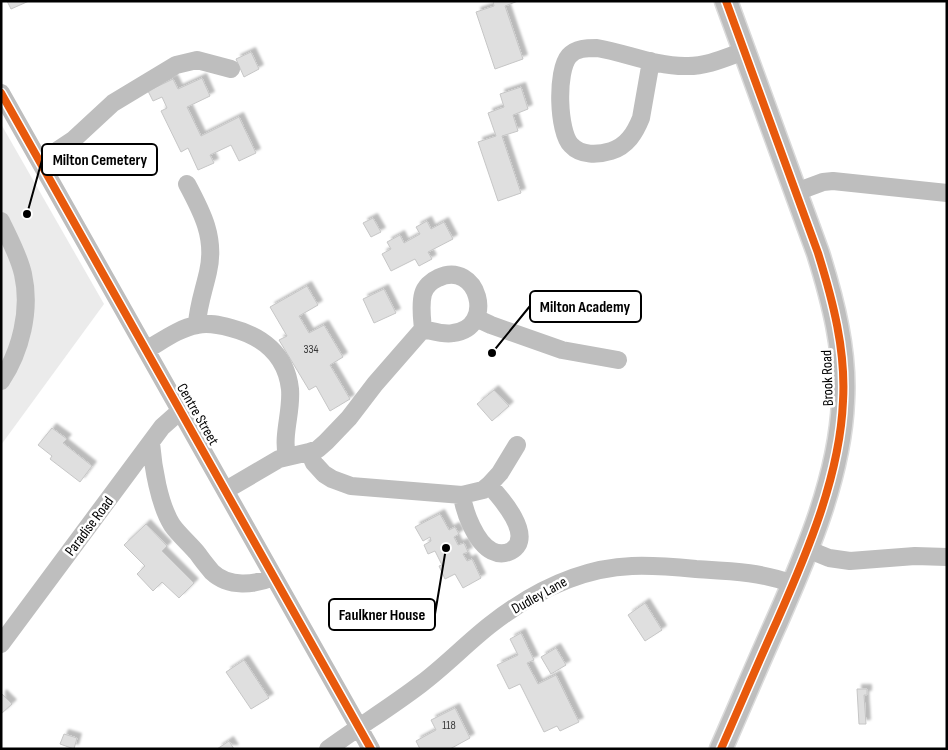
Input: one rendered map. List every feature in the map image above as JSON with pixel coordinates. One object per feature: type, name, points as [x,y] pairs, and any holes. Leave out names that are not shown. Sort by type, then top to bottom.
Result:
[{"type":"main road","name":"Brook Road","points":[[721,749],[807,549],[827,490],[838,443],[844,401],[838,334],[827,282],[726,1]]},
{"type":"street","points":[[651,61],[638,127],[628,141],[614,150],[599,154],[584,153],[571,146],[563,126],[561,95],[563,70],[569,57],[581,49],[606,50],[673,65],[695,66],[716,62],[744,51]]},
{"type":"street","points":[[40,162],[73,140],[113,103],[176,66],[197,60],[231,69]]},
{"type":"street","name":"Centre Street","points":[[1,93],[371,749]]},
{"type":"street","points":[[796,192],[823,182],[833,181],[947,193]]},
{"type":"street","points":[[187,184],[203,214],[210,241],[209,271],[199,304],[197,324]]},
{"type":"street","points":[[1,221],[15,250],[23,274],[26,309],[22,333],[8,369],[1,381]]},
{"type":"street","points":[[226,490],[271,463],[318,449],[333,436],[384,373],[423,329],[423,293],[435,279],[444,276],[461,277],[473,286],[479,306],[476,318],[469,327],[458,333],[446,334],[423,329]]},
{"type":"street","points":[[476,318],[562,350],[618,360]]},
{"type":"street","points":[[146,350],[181,330],[197,324],[215,324],[250,334],[268,345],[279,357],[286,373],[290,390],[285,430],[287,457]]},
{"type":"street","name":"Paradise Road","points":[[1,644],[167,421],[180,411]]},
{"type":"street","points":[[151,443],[153,467],[172,525],[213,573],[230,582],[248,584],[262,582],[274,577]]},
{"type":"street","points":[[309,452],[314,464],[324,474],[351,486],[462,495],[483,490],[489,485],[500,473],[517,445]]},
{"type":"street","points":[[462,495],[468,518],[481,540],[491,551],[497,553],[508,552],[516,546],[518,541],[516,523],[508,507],[489,485]]},
{"type":"street","points":[[807,549],[829,558],[850,561],[915,556],[947,557]]},
{"type":"street","name":"Dudley Lane","points":[[328,749],[421,684],[490,625],[520,604],[549,587],[582,574],[615,567],[650,566],[751,573],[780,579],[793,584]]},
{"type":"shaded area","points":[[1,124],[104,304],[1,445]]},
{"type":"building","points":[[7,1],[29,1],[11,9]]},
{"type":"building","points":[[493,1],[518,1],[505,6],[523,59],[495,69],[476,12],[494,6]]},
{"type":"building","points":[[251,52],[259,69],[244,77],[236,59]]},
{"type":"building","points":[[202,78],[210,96],[187,107],[201,136],[239,117],[256,153],[239,161],[231,145],[210,155],[214,163],[198,170],[188,148],[181,152],[161,111],[167,108],[162,97],[153,101],[148,91],[173,79],[178,89]]},
{"type":"building","points":[[521,87],[528,109],[513,115],[518,131],[502,136],[521,193],[498,201],[478,142],[496,136],[488,113],[504,107],[500,94]]},
{"type":"building","points":[[373,218],[381,232],[371,237],[363,223]]},
{"type":"building","points":[[427,221],[431,229],[444,222],[453,239],[428,252],[432,259],[419,266],[415,259],[391,271],[382,254],[391,249],[387,242],[400,235],[404,243],[420,234],[416,227]]},
{"type":"building","points":[[307,286],[318,305],[299,316],[309,333],[324,325],[343,357],[330,365],[350,399],[330,411],[316,386],[309,390],[279,340],[287,336],[270,307]]},
{"type":"building","points":[[384,289],[396,313],[374,323],[363,299]]},
{"type":"building","points":[[494,390],[509,406],[492,421],[477,404]]},
{"type":"building","points":[[52,428],[67,439],[63,443],[92,466],[80,482],[50,459],[52,456],[38,445]]},
{"type":"building","points":[[440,514],[449,530],[455,527],[459,534],[454,537],[458,545],[464,543],[468,552],[463,554],[467,561],[472,559],[481,578],[463,588],[455,574],[445,579],[439,566],[442,565],[435,551],[428,554],[424,545],[431,541],[430,537],[423,541],[415,527]]},
{"type":"building","points":[[146,524],[167,546],[162,551],[194,583],[179,598],[162,582],[153,591],[137,574],[145,566],[124,545]]},
{"type":"building","points":[[645,603],[662,630],[645,641],[628,615]]},
{"type":"building","points":[[521,633],[534,660],[527,663],[538,684],[556,675],[579,722],[560,731],[557,726],[544,732],[520,684],[509,689],[497,665],[518,655],[510,639]]},
{"type":"building","points":[[556,648],[566,665],[551,674],[541,657]]},
{"type":"building","points":[[244,660],[269,698],[251,709],[226,672]]},
{"type":"building","points":[[857,689],[867,689],[867,695],[864,695],[866,724],[859,724]]},
{"type":"building","points":[[2,694],[12,704],[1,714],[1,696]]},
{"type":"building","points":[[455,708],[470,738],[450,749],[420,749],[416,741],[436,730],[431,720]]},
{"type":"building","points":[[64,734],[77,738],[74,749],[60,744]]},
{"type":"building","points":[[229,741],[234,749],[217,749]]},
{"type":"cycle path","points":[[721,749],[800,568],[820,514],[836,457],[843,401],[840,345],[829,289],[818,253],[726,1]]},
{"type":"cycle path","points":[[1,93],[371,749]]},
{"type":"place","name":"Milton Cemetery","points":[[27,214]]},
{"type":"place","name":"Milton Academy","points":[[492,353]]},
{"type":"place","name":"Faulkner House","points":[[446,548]]}]
